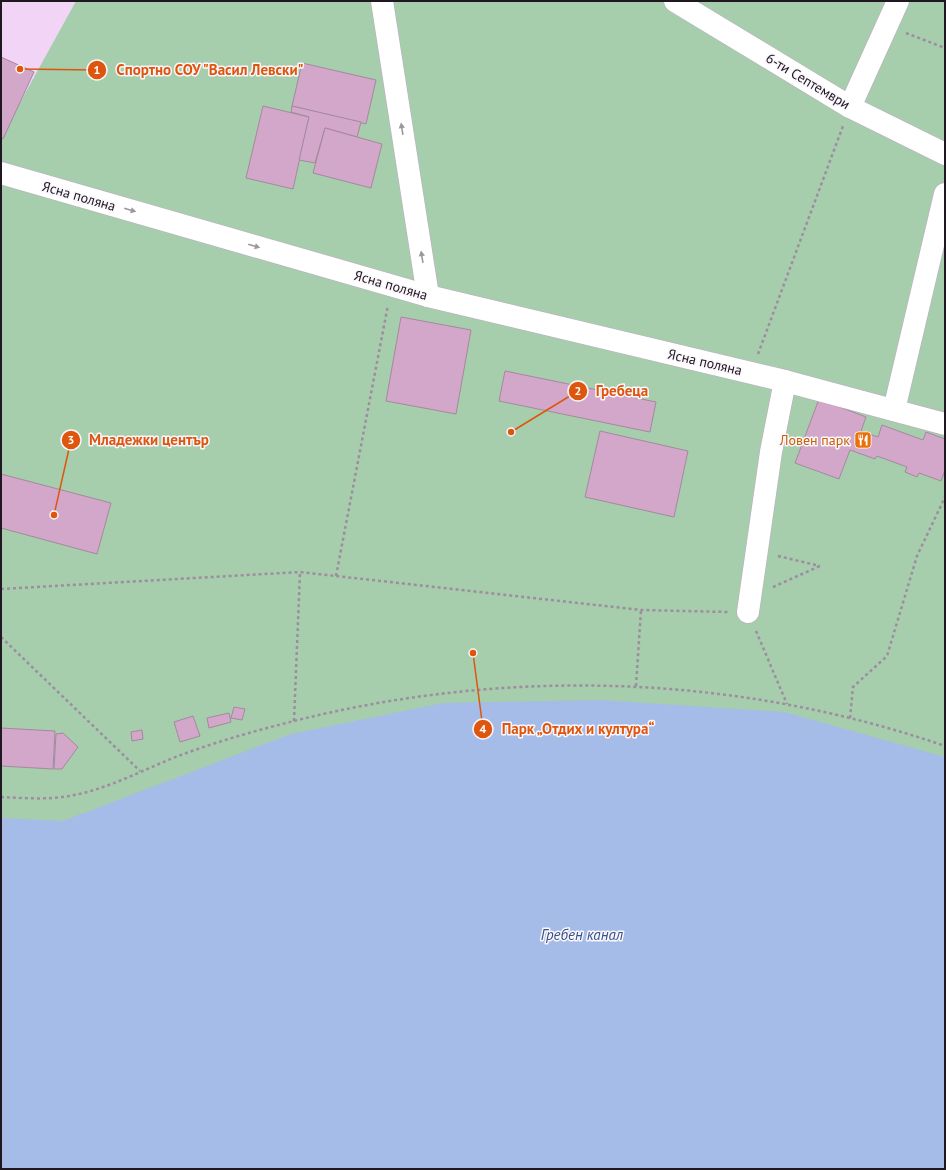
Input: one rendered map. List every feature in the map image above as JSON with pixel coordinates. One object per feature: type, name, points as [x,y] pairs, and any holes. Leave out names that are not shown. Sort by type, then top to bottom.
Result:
[{"type":"street","points":[[382,1],[428,296]]},
{"type":"street","name":"6-ти Септември","points":[[675,1],[850,107],[945,154]]},
{"type":"street","points":[[850,107],[898,1]]},
{"type":"street","name":"Ясна поляна","points":[[1,173],[428,296],[784,381],[945,424]]},
{"type":"street","points":[[894,410],[945,194]]},
{"type":"street","points":[[749,605],[771,452],[784,381]]},
{"type":"path","points":[[887,26],[945,48]]},
{"type":"path","points":[[751,373],[850,107]]},
{"type":"path","points":[[336,576],[392,285]]},
{"type":"path","points":[[850,718],[853,687],[887,656],[917,556],[945,497]]},
{"type":"path","points":[[1,588],[300,572],[641,610],[749,605],[820,566],[757,550]]},
{"type":"path","points":[[294,721],[300,572]]},
{"type":"path","points":[[749,605],[787,704]]},
{"type":"path","points":[[636,686],[641,610]]},
{"type":"path","points":[[1,637],[140,772]]},
{"type":"path","points":[[1,797],[41,799],[66,797],[92,792],[211,745],[294,721],[403,698],[477,690],[548,685],[636,686],[713,693],[787,704],[896,730],[945,746]]},
{"type":"shaded area","points":[[1,1],[76,1],[1,138]]},
{"type":"green space","points":[[76,1],[945,1],[945,1169],[1,1169],[1,137]]},
{"type":"water","name":"Гребен канал","points":[[600,700],[784,712],[945,757],[945,1169],[1,1169],[1,818],[63,821],[291,734],[443,703]]},
{"type":"building","points":[[1,57],[34,72],[3,139],[1,138]]},
{"type":"building","points":[[302,63],[376,80],[366,124],[292,106]]},
{"type":"building","points":[[263,106],[309,117],[293,189],[246,178]]},
{"type":"building","points":[[292,106],[361,122],[357,137],[325,128],[315,163],[299,160],[309,117],[291,112]]},
{"type":"building","points":[[325,128],[382,144],[371,188],[313,173]]},
{"type":"building","points":[[401,317],[471,330],[456,414],[386,401]]},
{"type":"building","points":[[505,371],[656,402],[650,432],[499,401]]},
{"type":"building","name":"Ловен парк","points":[[819,399],[866,417],[861,431],[878,437],[882,425],[923,440],[926,432],[945,439],[945,470],[941,481],[919,473],[917,477],[905,472],[907,467],[877,456],[875,459],[850,450],[839,479],[795,463]]},
{"type":"building","points":[[600,431],[688,451],[674,517],[585,497]]},
{"type":"building","points":[[1,474],[111,503],[97,554],[1,528]]},
{"type":"building","points":[[234,707],[245,709],[242,720],[231,718]]},
{"type":"building","points":[[229,713],[231,722],[209,728],[207,718]]},
{"type":"building","points":[[193,716],[200,736],[180,742],[174,722]]},
{"type":"building","points":[[1,728],[55,731],[53,769],[1,766]]},
{"type":"building","points":[[142,730],[143,739],[132,741],[131,732]]},
{"type":"building","points":[[63,733],[78,747],[62,769],[54,769],[56,734]]},
{"type":"place","name":"Спортно СОУ \"Васил Левски\"","points":[[20,69]]},
{"type":"place","name":"Гребеца","points":[[511,432]]},
{"type":"place","name":"Ловен парк","points":[[863,440]]},
{"type":"place","name":"Младежки център","points":[[54,515]]},
{"type":"place","name":"Парк „Отдих и култура“","points":[[473,653]]}]
